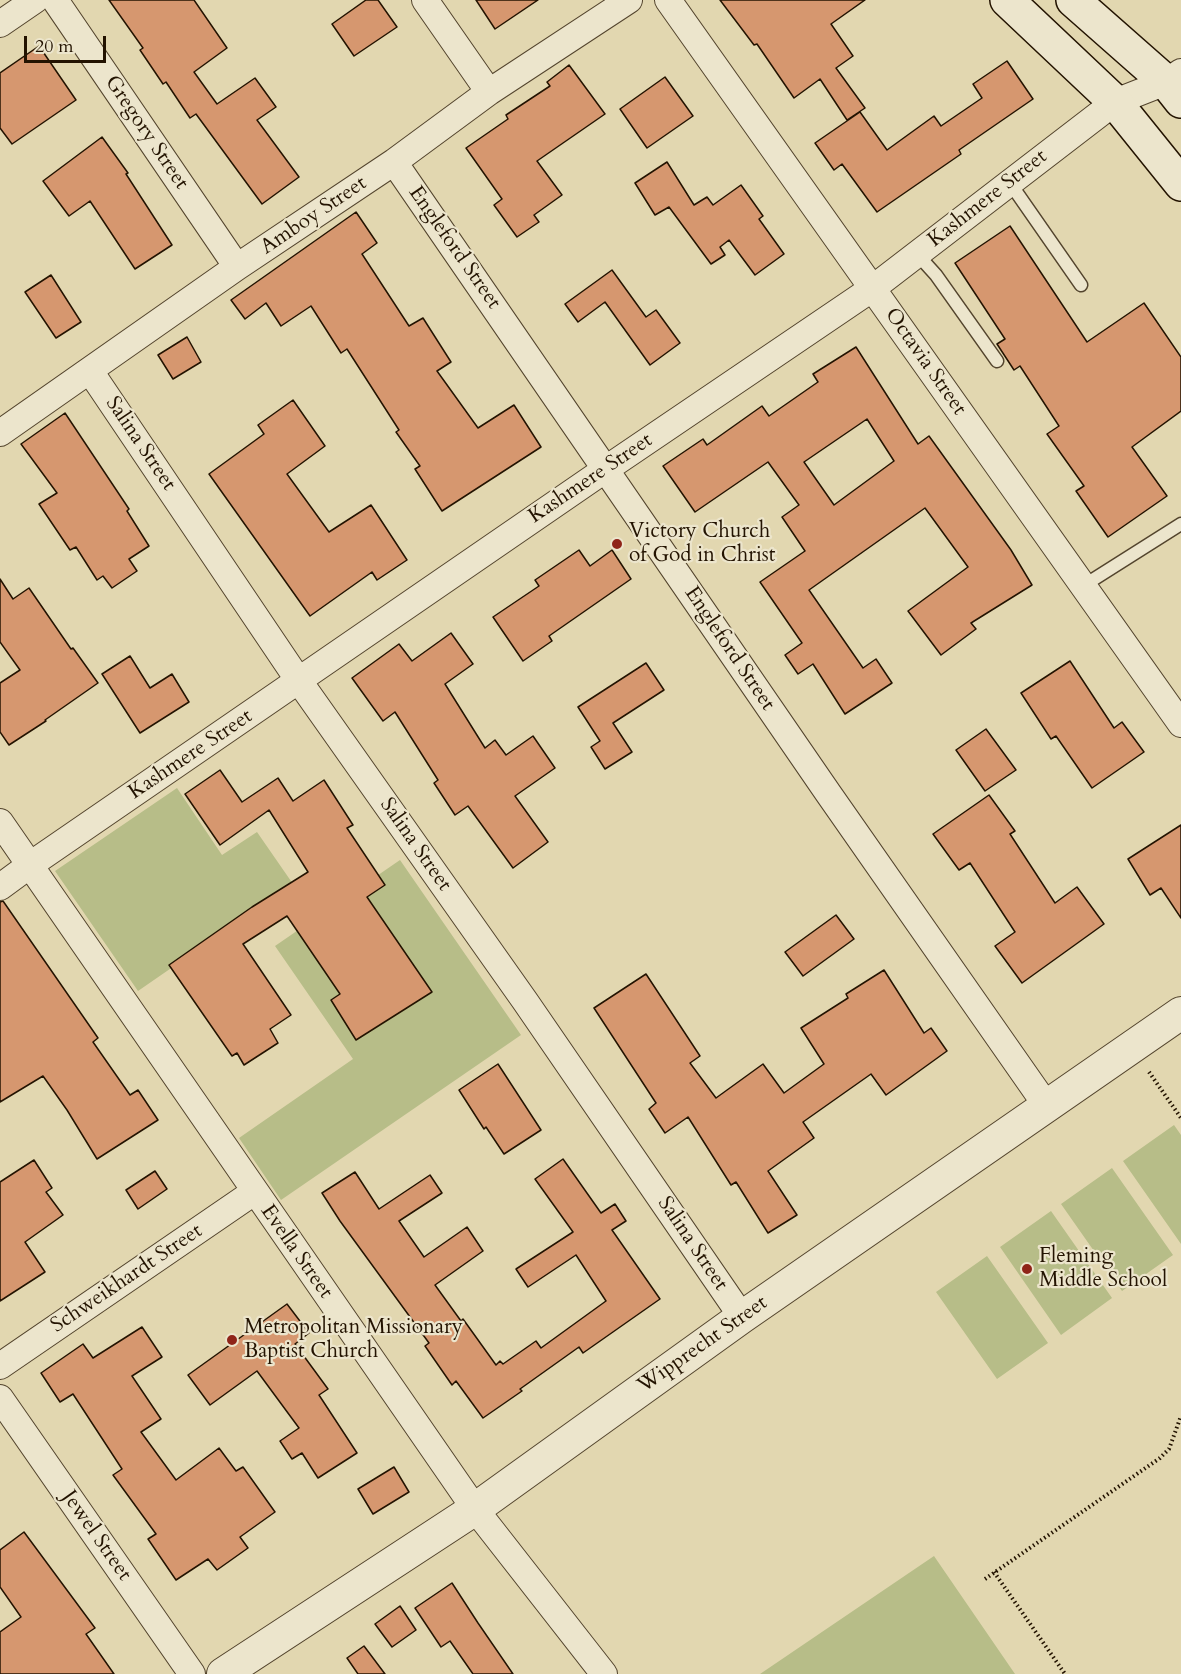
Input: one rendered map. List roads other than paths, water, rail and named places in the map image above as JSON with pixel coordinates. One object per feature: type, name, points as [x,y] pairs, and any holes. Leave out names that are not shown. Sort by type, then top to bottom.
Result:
[{"type":"main road","points":[[1007,0],[1115,102],[1181,184]]},
{"type":"main road","points":[[1073,0],[1176,85]]},
{"type":"street","points":[[0,24],[35,0]]},
{"type":"street","name":"Gregory Street","points":[[55,0],[237,267]]},
{"type":"street","points":[[425,0],[489,92]]},
{"type":"street","name":"Amboy Street","points":[[0,433],[237,267],[394,162],[489,92],[629,0]]},
{"type":"street","name":"Octavia Street","points":[[668,0],[1181,724]]},
{"type":"street","name":"Kashmere Street","points":[[0,887],[606,469],[873,288],[1115,102],[1176,85]]},
{"type":"street","name":"Engleford Street","points":[[394,162],[828,793],[1046,1105]]},
{"type":"street","name":"Salina Street","points":[[90,371],[299,681],[525,1001],[742,1317]]},
{"type":"street","name":"Evella Street","points":[[0,822],[475,1509],[604,1674]]},
{"type":"street","name":"Wipprecht Street","points":[[223,1674],[475,1509],[742,1317],[1181,1013]]},
{"type":"street","name":"Schweikhardt Street","points":[[0,1366],[254,1192]]},
{"type":"street","name":"Jewel Street","points":[[0,1398],[192,1674]]},
{"type":"lane","points":[[1010,183],[1081,285]]},
{"type":"lane","points":[[917,254],[936,275],[997,362]]},
{"type":"lane","points":[[1083,586],[1181,524]]},
{"type":"place","name":"Victory Church of God in Christ","points":[[617,544]]},
{"type":"place","name":"Fleming Middle School","points":[[1027,1269]]},
{"type":"place","name":"Metropolitan Missionary Baptist Church","points":[[232,1340]]}]
